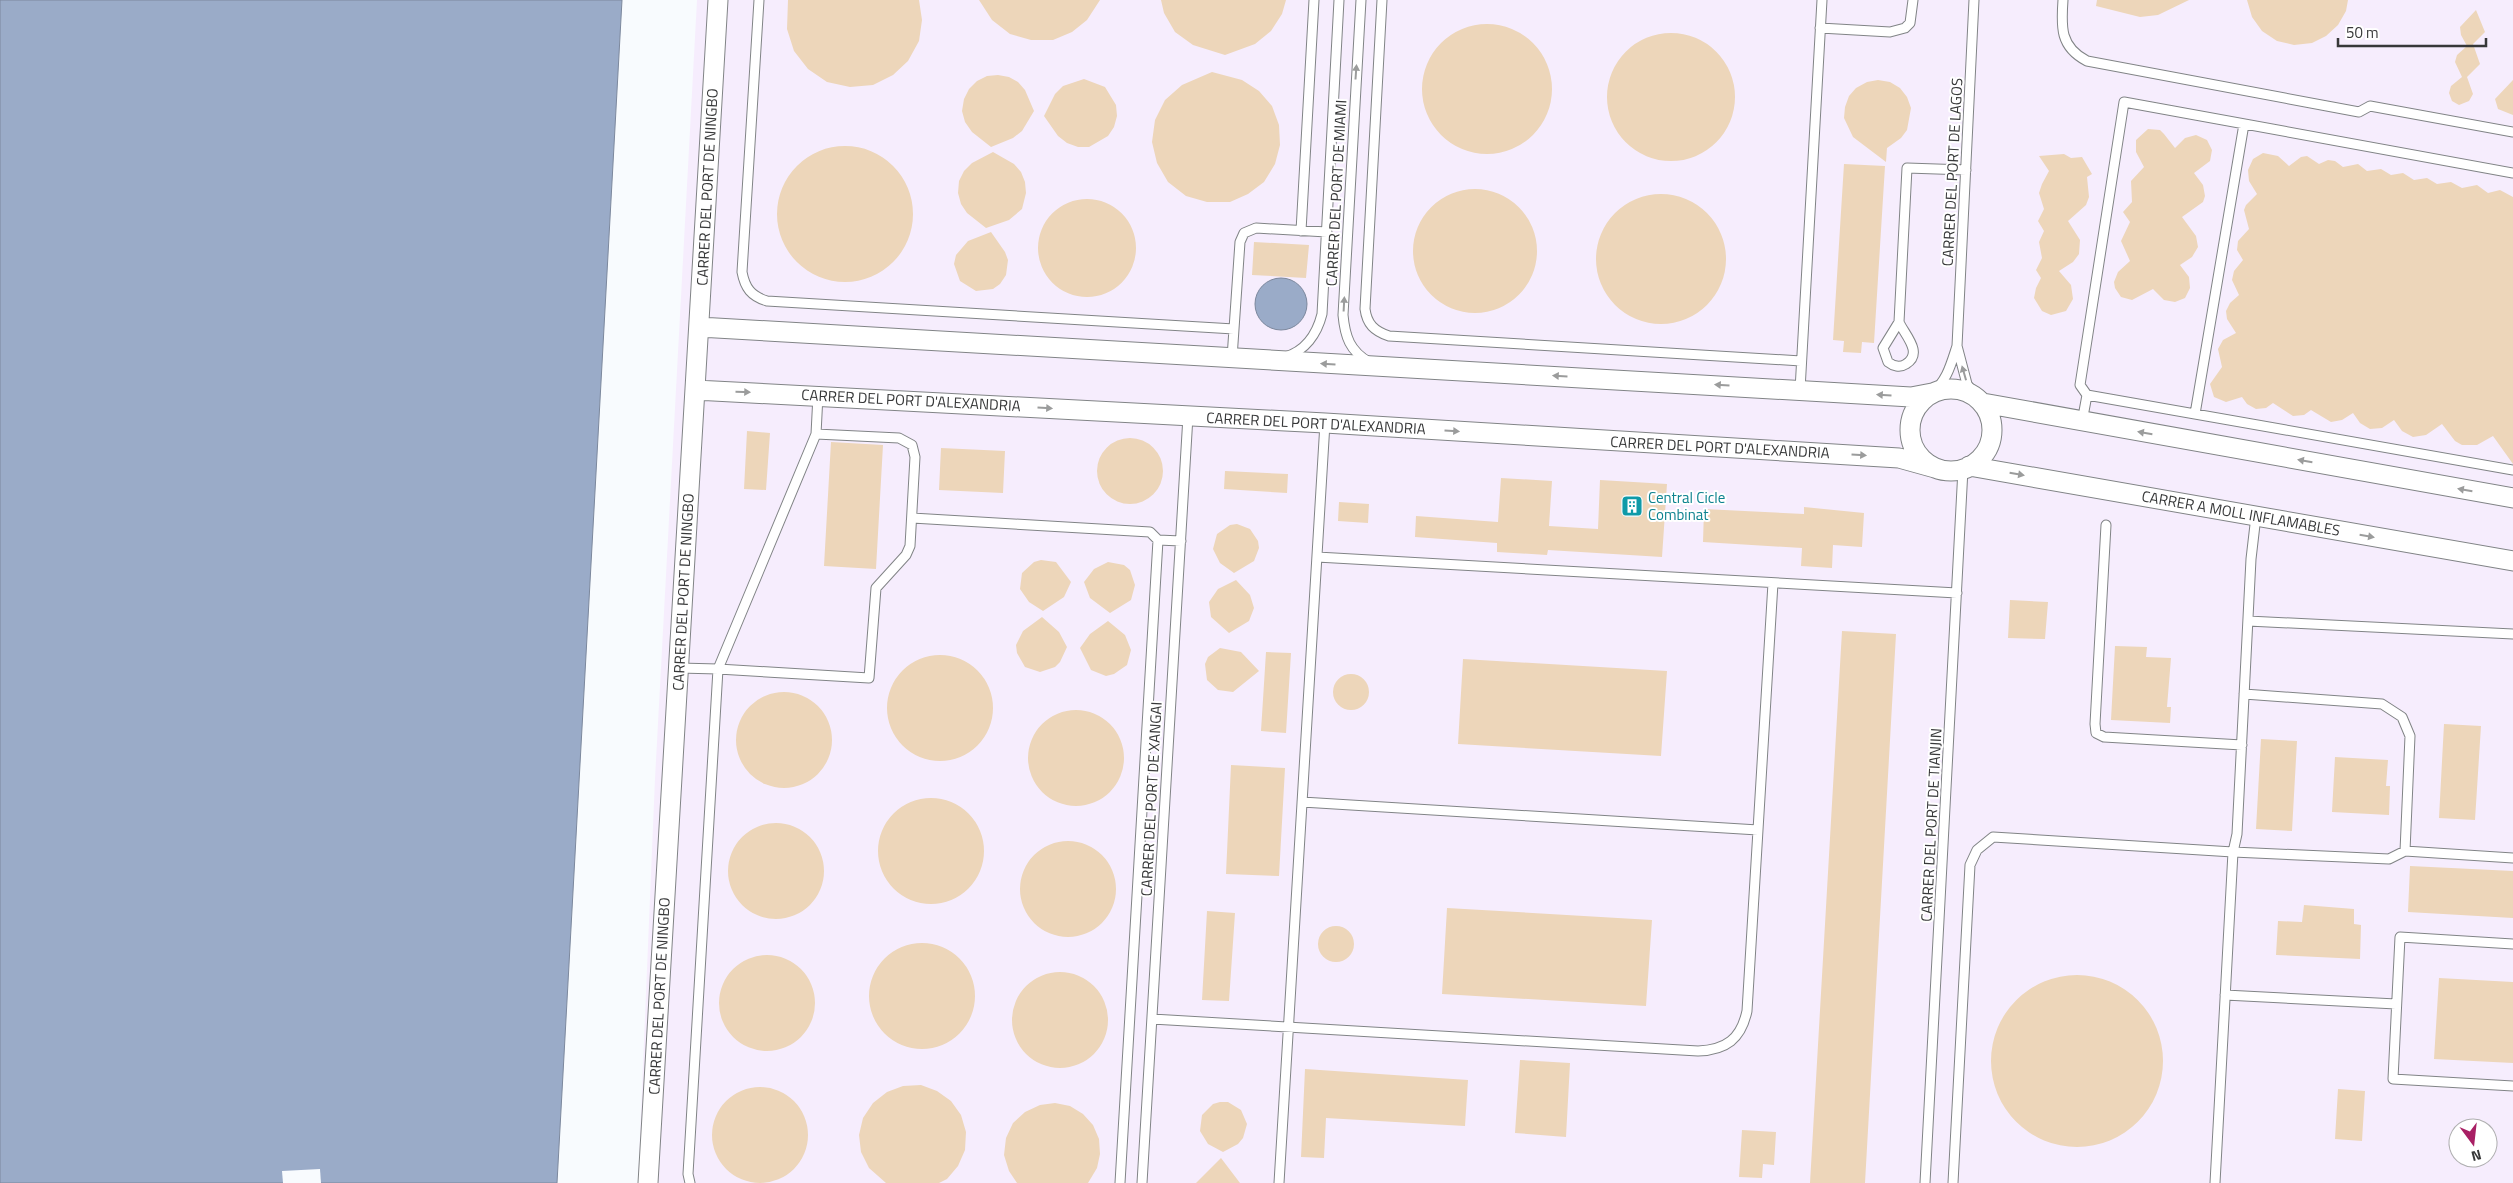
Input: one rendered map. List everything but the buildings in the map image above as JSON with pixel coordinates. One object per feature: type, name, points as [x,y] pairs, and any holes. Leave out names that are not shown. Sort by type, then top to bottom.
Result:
[{"type":"street","name":"CARRER DEL PORT DE NINGBO","points":[[648,1183],[718,0]]},
{"type":"street","points":[[699,327],[1911,397],[1953,388],[1962,390],[1980,400],[2082,422],[2513,498]]},
{"type":"street","name":"CARRER DEL PORT D'ALEXANDRIA","points":[[695,390],[1325,423],[1899,458],[1935,468]]},
{"type":"street","points":[[1932,393],[1921,401],[1914,412],[1910,424],[1910,438],[1915,450],[1924,460],[1935,468],[1949,471],[1966,468],[1985,452],[1990,443],[1992,422],[1980,400]]},
{"type":"street","name":"CARRER A MOLL INFLAMABLES","points":[[1966,468],[2513,561]]},
{"type":"lane","points":[[759,0],[742,272],[744,283],[756,297],[767,301],[1234,329]]},
{"type":"lane","points":[[1301,231],[1314,0]]},
{"type":"lane","name":"CARRER DEL PORT DE MIAMI","points":[[1273,360],[1289,356],[1302,348],[1319,328],[1322,314],[1339,0]]},
{"type":"lane","name":"CARRER DEL PORT DE MIAMI","points":[[1361,0],[1343,316],[1344,328],[1351,348],[1368,362],[1383,367]]},
{"type":"lane","points":[[1382,0],[1365,308],[1371,327],[1379,333],[1388,336],[1802,361]]},
{"type":"lane","points":[[1800,390],[1822,0]]},
{"type":"lane","points":[[1820,28],[1897,31],[1910,23],[1913,0]]},
{"type":"lane","name":"CARRER DEL PORT DE LAGOS","points":[[1957,346],[1974,0]]},
{"type":"lane","points":[[2063,0],[2062,24],[2064,36],[2068,46],[2076,55],[2087,61],[2359,112],[2370,106],[2513,132]]},
{"type":"lane","points":[[2513,173],[2124,102],[2080,385],[2087,395],[2513,470]]},
{"type":"lane","points":[[2195,414],[2244,124]]},
{"type":"lane","points":[[1899,322],[1883,348],[1888,362],[1897,366],[1907,364],[1914,351],[1899,322],[1907,168],[1966,170]]},
{"type":"lane","points":[[1232,358],[1242,237],[1244,233],[1256,228],[1326,232]]},
{"type":"lane","points":[[1932,393],[1946,378],[1957,346]]},
{"type":"lane","points":[[1957,346],[1967,384],[1980,400]]},
{"type":"lane","points":[[690,1183],[689,1164],[718,669],[816,434],[818,395]]},
{"type":"lane","points":[[2082,422],[2087,395]]},
{"type":"lane","name":"CARRER DEL PORT DE XANGAI","points":[[1142,1183],[1188,416]]},
{"type":"lane","points":[[1279,1183],[1325,423]]},
{"type":"lane","points":[[679,668],[869,678],[876,588],[909,551],[915,457],[912,445],[898,438],[816,434]]},
{"type":"lane","name":"CARRER DEL PORT DE TIANJIN","points":[[1925,1183],[1957,593],[1966,468]]},
{"type":"lane","points":[[2215,1183],[2233,852],[2237,834],[2248,621],[2256,516]]},
{"type":"lane","points":[[912,518],[1150,532],[1158,540],[1181,541]]},
{"type":"lane","points":[[2106,524],[2096,732],[2104,737],[2242,745]]},
{"type":"lane","points":[[1120,1183],[1158,540]]},
{"type":"lane","points":[[1317,557],[1957,593]]},
{"type":"lane","points":[[1152,1019],[1698,1051],[1722,1048],[1733,1041],[1739,1034],[1746,1011],[1773,583]]},
{"type":"lane","points":[[2248,621],[2513,634]]},
{"type":"lane","points":[[2244,694],[2382,704],[2402,717],[2410,736],[2405,851]]},
{"type":"lane","points":[[1302,802],[1758,830]]},
{"type":"lane","points":[[1953,1183],[1970,865],[1977,850],[1993,837],[2233,852],[2389,859],[2405,851],[2513,858]]},
{"type":"lane","points":[[2513,944],[2400,937],[2393,1079],[2513,1086]]},
{"type":"lane","points":[[2225,995],[2396,1004]]},
{"type":"shaded area","points":[[697,0],[2513,0],[2513,1183],[638,1183],[655,779]]},
{"type":"water","points":[[0,0],[622,0],[557,1183],[0,1183]]},
{"type":"water","points":[[1276,278],[1286,278],[1300,285],[1307,299],[1307,309],[1300,323],[1286,330],[1276,330],[1266,326],[1259,319],[1255,309],[1255,299],[1259,289],[1266,282]]},
{"type":"pier","points":[[320,1169],[321,1183],[283,1183],[282,1171]]},
{"type":"place","name":"Central Cicle Combinat","points":[[1632,506]]}]
